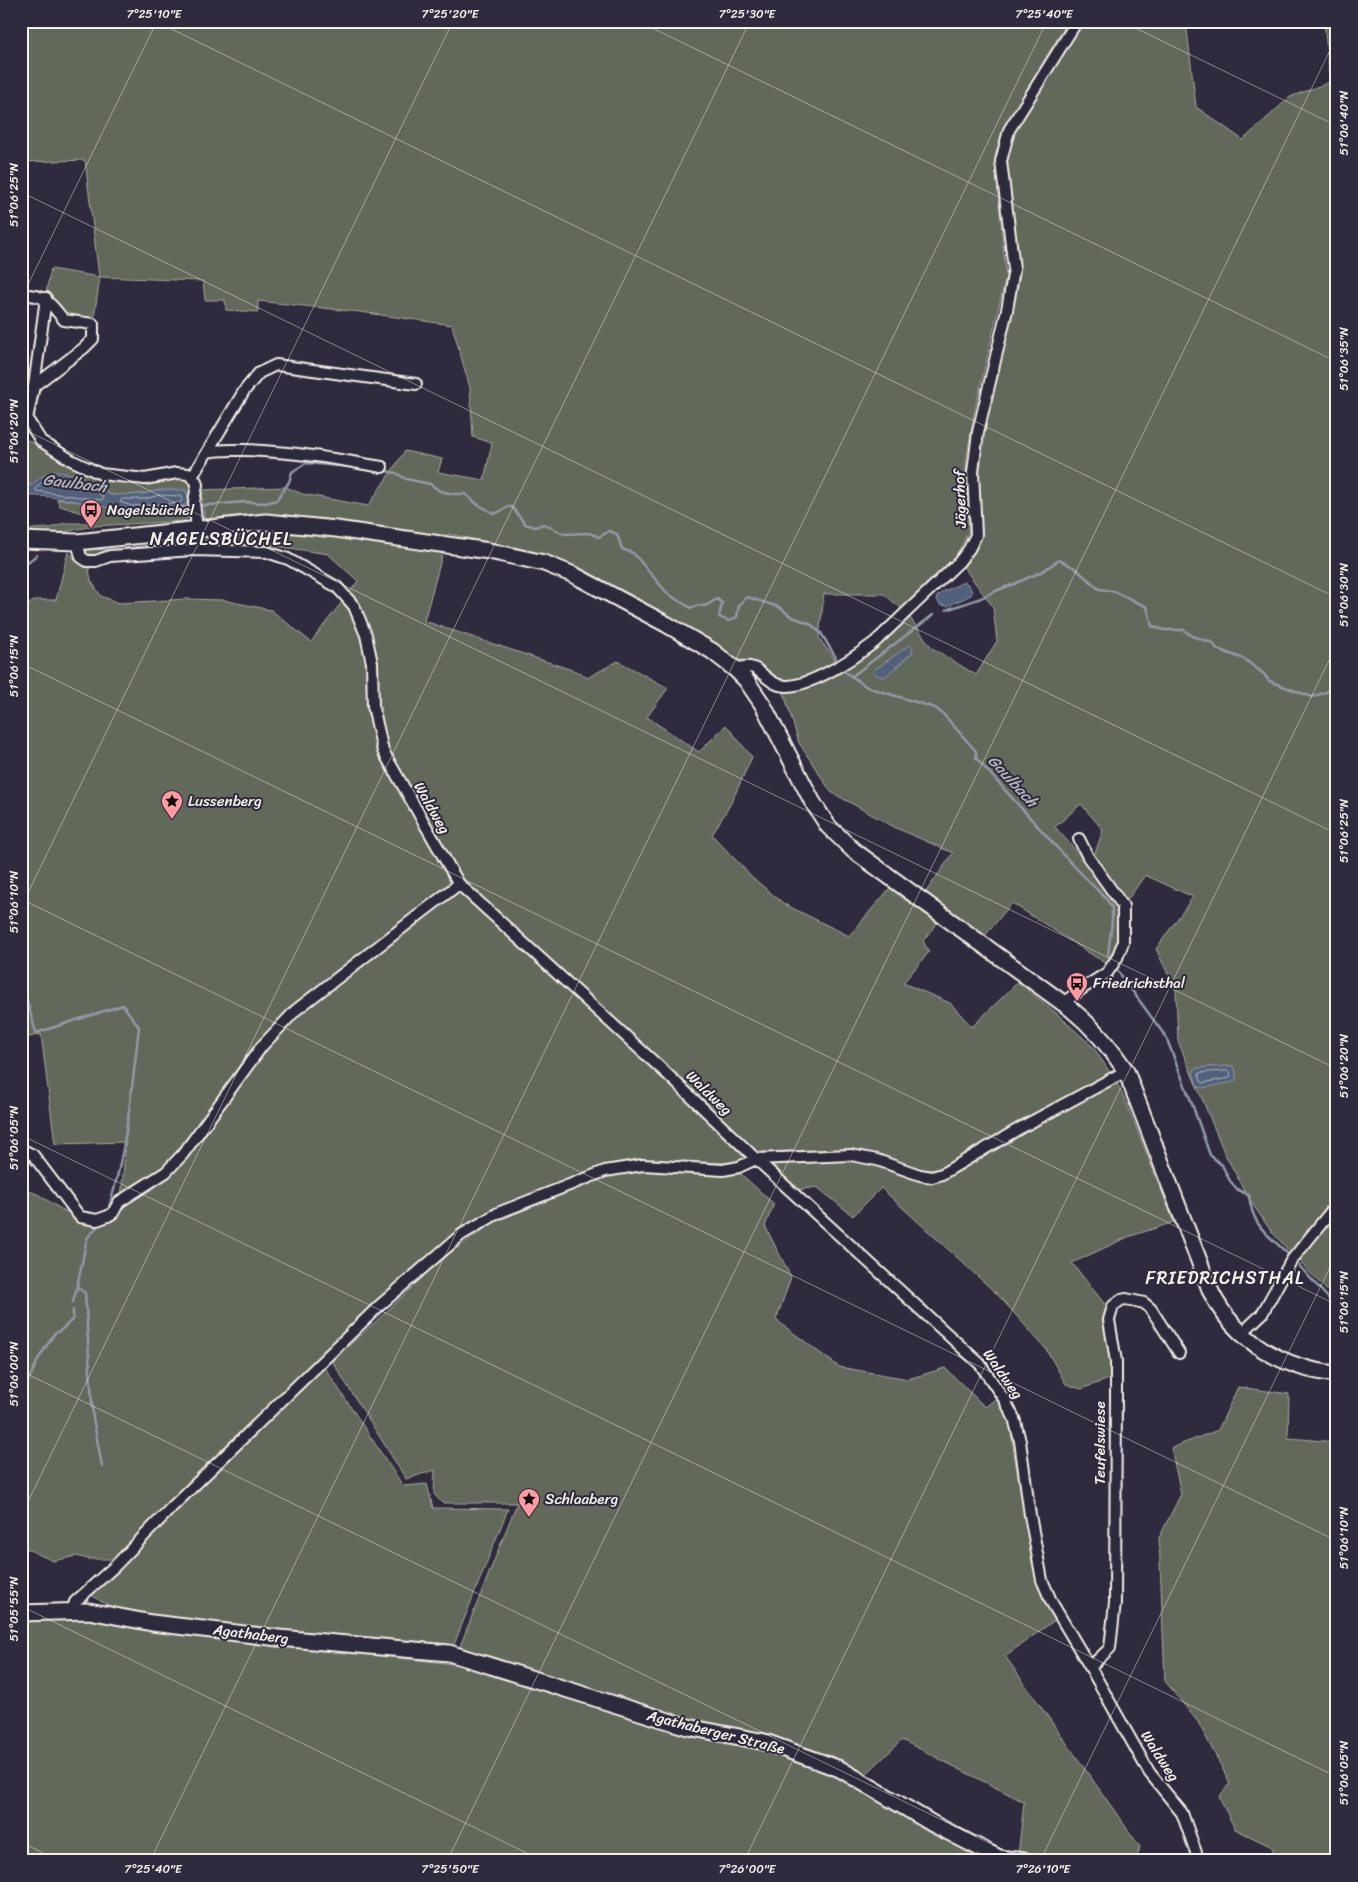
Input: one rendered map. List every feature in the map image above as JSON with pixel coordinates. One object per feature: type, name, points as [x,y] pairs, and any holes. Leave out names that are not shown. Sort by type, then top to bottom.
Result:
[{"type":"main road","points":[[21,540],[77,542],[266,522],[336,529],[480,550],[535,561],[574,574],[689,636],[723,658],[746,680],[763,705],[812,801],[835,835],[1063,1003],[1090,1025],[1110,1048],[1126,1071],[1211,1292],[1222,1312],[1240,1334],[1281,1360],[1302,1368],[1337,1374]]},
{"type":"main road","name":"Agathaberg","points":[[21,1613],[89,1611],[152,1623],[279,1638],[449,1654],[479,1664]]},
{"type":"main road","name":"Agathaberger Straße","points":[[479,1664],[688,1727],[765,1742],[840,1769],[933,1824],[998,1858],[1024,1861]]},
{"type":"street","name":"Jägerhof","points":[[735,668],[743,666],[757,668],[770,680],[786,686],[794,686],[813,679],[861,653],[875,642],[959,562],[969,549],[976,535],[973,472],[978,432],[1007,310],[1014,269],[1001,161],[1009,130],[1077,21]]},
{"type":"street","points":[[21,296],[34,294],[46,298],[64,320],[93,324],[93,339],[34,386]]},
{"type":"street","points":[[46,298],[34,386],[27,419],[41,441],[71,460],[102,474],[145,479],[183,473],[192,477],[197,485],[196,529]]},
{"type":"street","points":[[192,477],[244,391],[259,373],[276,365],[416,384]]},
{"type":"street","points":[[208,452],[219,449],[267,450],[315,455],[382,467]]},
{"type":"street","name":"Waldweg","points":[[77,542],[81,557],[87,561],[96,561],[110,556],[193,550],[267,552],[288,559],[337,587],[354,606],[366,634],[372,663],[373,706],[383,751],[459,884],[980,1364],[1004,1399],[1014,1418],[1020,1441],[1030,1515],[1042,1580],[1052,1603],[1149,1772],[1182,1813],[1199,1861]]},
{"type":"street","points":[[1063,1003],[1107,973],[1117,958],[1123,943],[1123,906],[1088,857],[1079,839]]},
{"type":"street","points":[[21,1149],[33,1155],[80,1216],[97,1220],[113,1213],[119,1202],[166,1172],[183,1154],[240,1074],[262,1046],[296,1010],[459,884]]},
{"type":"street","points":[[72,1611],[75,1602],[115,1566],[323,1358],[379,1306],[461,1235],[498,1213],[605,1171],[642,1166],[723,1170],[739,1167],[756,1159],[851,1155],[877,1160],[920,1175],[932,1177],[942,1174],[1022,1127],[1126,1071]]},
{"type":"street","points":[[1240,1334],[1262,1314],[1294,1258],[1337,1204]]},
{"type":"street","name":"Teufelswiese","points":[[1090,1667],[1110,1648],[1115,1603],[1116,1361],[1108,1320],[1113,1306],[1126,1299],[1144,1303],[1151,1309],[1180,1353]]},
{"type":"green space","points":[[21,21],[1068,21],[1003,129],[995,159],[1006,276],[974,414],[966,462],[969,531],[956,556],[902,609],[884,594],[824,594],[819,638],[837,663],[806,679],[788,682],[772,676],[752,662],[734,659],[569,566],[521,549],[448,534],[424,621],[581,673],[587,678],[618,661],[668,688],[647,717],[699,752],[726,725],[752,757],[731,803],[712,835],[753,878],[784,904],[849,936],[890,888],[937,923],[923,941],[929,952],[903,983],[950,1003],[972,1027],[1018,982],[1055,1012],[1093,1047],[1111,1074],[936,1173],[929,1174],[878,1157],[758,1156],[460,881],[391,755],[381,726],[372,732],[381,752],[410,810],[454,884],[292,1009],[165,1170],[121,1199],[126,1142],[55,1144],[41,1034],[21,1039],[21,610],[35,600],[56,600],[68,552],[89,568],[91,581],[101,596],[119,603],[187,599],[223,600],[271,610],[311,642],[358,581],[328,554],[264,544],[199,545],[93,558],[86,556],[83,550],[117,549],[200,539],[204,519],[202,490],[286,487],[302,494],[368,506],[405,451],[442,459],[438,472],[484,480],[492,443],[473,437],[470,388],[452,325],[360,312],[258,301],[258,312],[226,310],[225,300],[205,300],[203,281],[100,277],[93,324],[64,320],[47,297],[51,269],[99,277],[85,160],[21,162]]},
{"type":"green space","points":[[1083,21],[1186,21],[1196,107],[1243,140],[1290,97],[1330,82],[1324,21],[1337,21],[1337,1193],[1292,1254],[1271,1231],[1249,1199],[1225,1154],[1178,1041],[1176,991],[1156,949],[1193,897],[1145,875],[1126,902],[1093,859],[1103,830],[1081,804],[1055,827],[1086,862],[1118,906],[1120,936],[1115,953],[1108,965],[1012,903],[983,938],[923,896],[953,853],[896,828],[831,792],[799,743],[783,690],[799,688],[908,615],[932,648],[976,675],[997,641],[993,607],[962,565],[977,543],[981,520],[978,468],[987,414],[1016,292],[1019,264],[1007,161],[1013,133]]},
{"type":"green space","points":[[21,437],[102,476],[181,476],[193,482],[189,500],[190,515],[185,521],[93,526],[59,533],[29,533],[32,529],[50,528],[65,523],[93,523],[97,518],[60,506],[57,499],[89,503],[183,508],[171,491],[127,496],[112,495],[98,489],[74,474],[32,485],[21,483]]},
{"type":"green space","points":[[459,891],[606,1022],[747,1157],[733,1163],[652,1161],[501,1206],[466,1225],[375,1303],[269,1404],[115,1559],[88,1559],[76,1556],[53,1561],[21,1546],[21,1187],[80,1217],[97,1220],[113,1213],[168,1173],[241,1076],[298,1010]]},
{"type":"green space","points":[[1116,1081],[1174,1222],[1128,1237],[1072,1263],[1107,1307],[1105,1327],[1112,1360],[1112,1378],[1081,1389],[1066,1384],[1046,1349],[998,1295],[881,1188],[853,1216],[817,1187],[798,1190],[765,1162],[819,1158],[861,1158],[935,1182],[1024,1130]]},
{"type":"green space","points":[[662,1169],[741,1174],[774,1204],[765,1226],[791,1277],[776,1320],[839,1367],[908,1379],[945,1368],[985,1407],[998,1397],[1010,1421],[1035,1572],[1055,1620],[1005,1656],[1140,1847],[1136,1861],[1066,1861],[1018,1856],[1024,1802],[902,1740],[862,1778],[995,1861],[21,1861],[21,1613],[72,1611],[279,1644],[453,1664],[517,1503],[442,1503],[434,1494],[435,1470],[406,1479],[332,1361],[443,1258],[493,1223],[612,1173]]},
{"type":"green space","points":[[1337,1210],[1337,1301],[1298,1260]]},
{"type":"green space","points":[[323,1365],[403,1486],[427,1484],[433,1508],[508,1509],[453,1647],[332,1640],[131,1614],[105,1603],[90,1594],[173,1510]]},
{"type":"green space","points":[[1238,1387],[1289,1394],[1288,1438],[1337,1442],[1337,1861],[1276,1861],[1272,1847],[1235,1829],[1219,1797],[1230,1783],[1198,1722],[1165,1681],[1159,1538],[1181,1494],[1171,1448],[1218,1430]]},
{"type":"water","points":[[57,472],[74,474],[111,495],[143,494],[159,490],[186,490],[189,500],[183,508],[129,511],[48,497],[21,496],[21,483],[32,485],[43,476]]},
{"type":"water","points":[[964,582],[969,585],[972,592],[971,595],[948,606],[940,605],[936,598],[942,592]]},
{"type":"water","points":[[911,645],[913,648],[912,653],[886,676],[882,677],[874,674],[874,670]]},
{"type":"water","points":[[1233,1066],[1236,1071],[1236,1080],[1233,1082],[1202,1088],[1197,1086],[1193,1073],[1195,1069]]},
{"type":"waterway","name":"Gaulbach","points":[[197,506],[245,502],[266,503],[277,500],[289,482],[292,472],[306,463],[361,468]]},
{"type":"waterway","name":"Gaulbach","points":[[386,471],[396,473],[406,479],[430,484],[440,491],[465,494],[477,504],[495,514],[508,507],[512,507],[525,524],[535,527],[544,524],[564,534],[589,533],[599,537],[609,531],[617,534],[622,549],[633,553],[668,594],[691,608],[699,605],[705,606],[717,599],[722,603],[719,617],[729,621],[737,617],[739,605],[747,597],[779,607],[792,617],[809,623],[821,633],[836,658]]},
{"type":"waterway","name":"Gaulbach","points":[[181,506],[188,508],[192,506]]},
{"type":"waterway","points":[[21,567],[37,555]]},
{"type":"waterway","points":[[946,610],[1014,584],[1041,572],[1059,560],[1075,568],[1099,589],[1113,591],[1147,607],[1152,626],[1164,630],[1184,630],[1192,636],[1213,643],[1217,649],[1244,659],[1264,674],[1269,681],[1312,697],[1337,688]]},
{"type":"waterway","points":[[851,677],[933,615]]},
{"type":"waterway","name":"Gaulbach","points":[[844,671],[867,687],[935,708],[943,714],[976,751],[976,758],[1107,900],[1112,908],[1108,955]]},
{"type":"waterway","name":"Gaulbach","points":[[1117,970],[1166,1037],[1210,1155],[1222,1165],[1230,1181],[1238,1190],[1249,1195],[1251,1207],[1258,1224],[1291,1257]]},
{"type":"waterway","points":[[21,979],[36,1033],[123,1005],[139,1027],[125,1140],[109,1207]]},
{"type":"waterway","points":[[97,1227],[87,1238],[77,1287],[85,1293],[93,1418],[102,1466]]},
{"type":"waterway","name":"Gaulbach","points":[[1295,1261],[1337,1308]]},
{"type":"waterway","points":[[73,1302],[77,1287]]},
{"type":"waterway","points":[[23,1392],[39,1358],[54,1334],[73,1319],[73,1310]]},
{"type":"place","name":"Nagelsbüchel","points":[[91,529]]},
{"type":"place","name":"Lussenberg","points":[[172,820]]},
{"type":"place","name":"Friedrichsthal","points":[[1077,1002]]},
{"type":"place","name":"Schlaaberg","points":[[529,1518]]},
{"type":"district","name":"NAGELSBÜCHEL","points":[[221,539]]},
{"type":"district","name":"FRIEDRICHSTHAL","points":[[1225,1278]]}]
